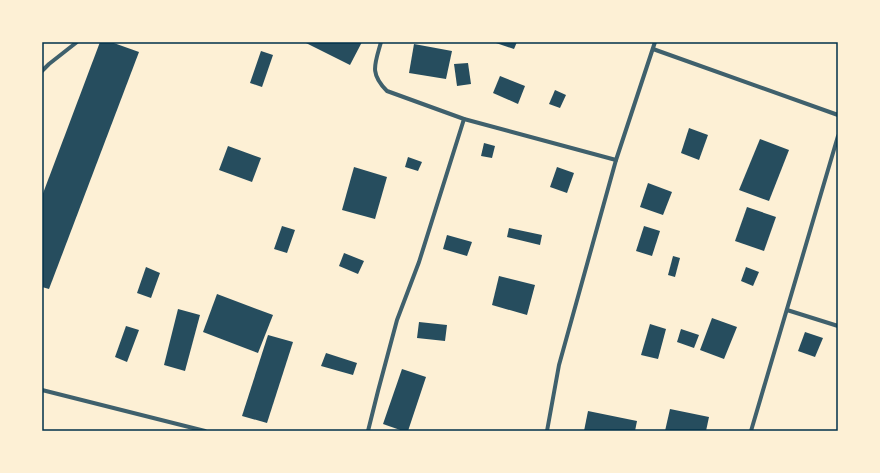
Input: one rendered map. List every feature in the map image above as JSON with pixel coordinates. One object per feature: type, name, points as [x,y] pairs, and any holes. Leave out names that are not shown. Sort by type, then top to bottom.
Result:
[{"type":"street","points":[[42,71],[77,42]]},
{"type":"street","points":[[382,42],[374,66],[375,75],[380,84],[387,91],[464,119],[616,160]]},
{"type":"street","points":[[547,431],[559,364],[616,160],[655,42]]},
{"type":"street","points":[[653,49],[838,115]]},
{"type":"street","points":[[368,431],[397,320],[419,262],[464,119]]},
{"type":"street","points":[[751,431],[838,136]]},
{"type":"street","points":[[787,310],[838,326]]},
{"type":"street","points":[[42,390],[204,431]]},
{"type":"building","points":[[100,42],[111,42],[139,52],[49,289],[42,287],[42,196]]},
{"type":"building","points":[[304,42],[362,42],[350,65]]},
{"type":"building","points":[[493,42],[517,42],[514,49]]},
{"type":"building","points":[[414,44],[452,51],[446,79],[409,73]]},
{"type":"building","points":[[261,51],[273,55],[262,87],[250,83]]},
{"type":"building","points":[[468,63],[471,84],[457,86],[454,64]]},
{"type":"building","points":[[500,76],[525,86],[518,104],[493,93]]},
{"type":"building","points":[[555,90],[566,95],[560,108],[549,104]]},
{"type":"building","points":[[689,128],[708,135],[699,160],[681,153]]},
{"type":"building","points":[[760,139],[789,150],[769,201],[739,190]]},
{"type":"building","points":[[484,143],[495,146],[492,158],[481,156]]},
{"type":"building","points":[[228,146],[261,158],[252,182],[219,170]]},
{"type":"building","points":[[408,157],[422,162],[418,171],[405,167]]},
{"type":"building","points":[[354,167],[387,177],[375,219],[342,210]]},
{"type":"building","points":[[557,167],[574,173],[567,193],[550,187]]},
{"type":"building","points":[[648,183],[672,192],[663,215],[640,207]]},
{"type":"building","points":[[747,207],[776,217],[764,251],[735,241]]},
{"type":"building","points":[[282,226],[295,230],[287,253],[274,249]]},
{"type":"building","points":[[644,226],[660,231],[652,256],[636,251]]},
{"type":"building","points":[[509,228],[542,235],[540,245],[507,237]]},
{"type":"building","points":[[447,235],[472,242],[467,256],[443,249]]},
{"type":"building","points":[[344,253],[364,261],[358,274],[339,266]]},
{"type":"building","points":[[673,256],[680,258],[675,277],[668,275]]},
{"type":"building","points":[[146,267],[160,273],[151,298],[137,293]]},
{"type":"building","points":[[746,267],[759,272],[753,286],[741,281]]},
{"type":"building","points":[[499,276],[535,285],[527,315],[492,305]]},
{"type":"building","points":[[217,294],[273,315],[258,353],[203,332]]},
{"type":"building","points":[[178,309],[200,315],[185,371],[164,365]]},
{"type":"building","points":[[712,318],[737,327],[724,359],[700,350]]},
{"type":"building","points":[[419,322],[447,325],[445,341],[417,338]]},
{"type":"building","points":[[650,324],[666,329],[658,359],[641,355]]},
{"type":"building","points":[[126,326],[139,330],[127,362],[115,357]]},
{"type":"building","points":[[681,329],[699,335],[694,348],[677,342]]},
{"type":"building","points":[[805,332],[823,338],[815,357],[798,351]]},
{"type":"building","points":[[268,335],[293,342],[267,423],[242,416]]},
{"type":"building","points":[[326,353],[357,363],[353,375],[321,366]]},
{"type":"building","points":[[402,369],[426,377],[408,431],[403,431],[383,424]]},
{"type":"building","points":[[670,409],[709,417],[706,431],[665,431]]},
{"type":"building","points":[[588,411],[637,421],[635,431],[584,431]]}]
